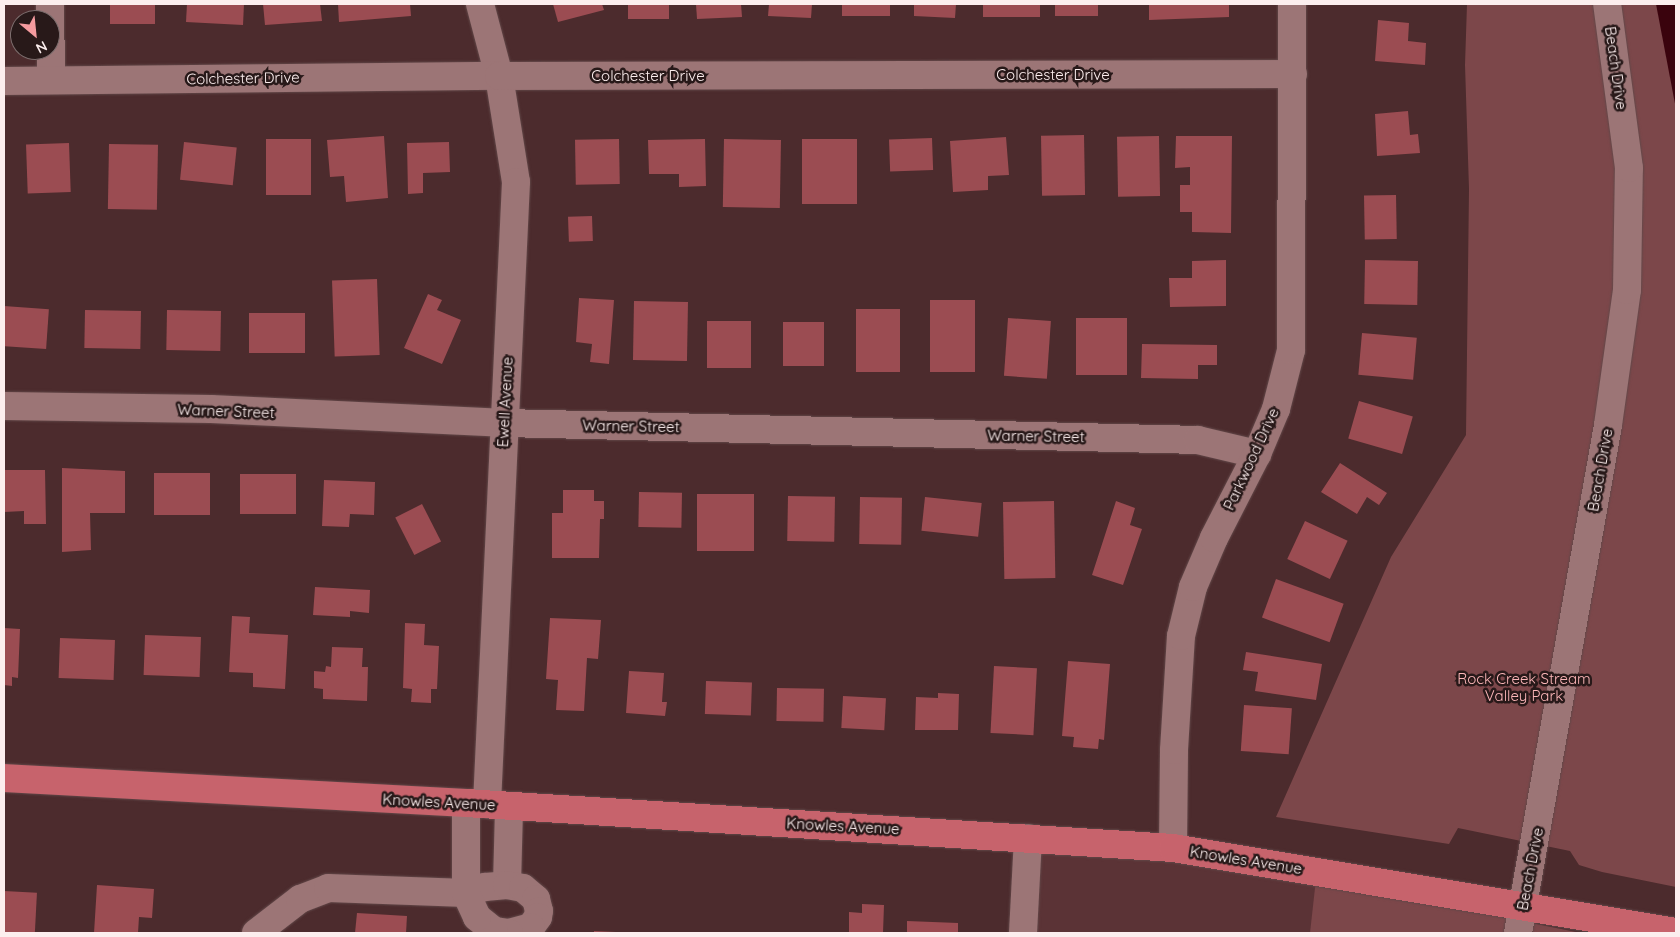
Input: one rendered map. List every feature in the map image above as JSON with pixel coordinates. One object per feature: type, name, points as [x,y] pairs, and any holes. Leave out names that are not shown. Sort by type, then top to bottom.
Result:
[{"type":"main road","name":"Knowles Avenue","points":[[4,778],[488,805],[1173,848],[1521,921],[1676,932]]},
{"type":"street","points":[[50,4],[51,80]]},
{"type":"street","name":"Ewell Avenue","points":[[480,4],[499,76],[516,182],[488,805]]},
{"type":"street","name":"Parkwood Drive","points":[[1173,848],[1174,750],[1182,636],[1193,587],[1214,538],[1257,454],[1276,409],[1290,350],[1292,4]]},
{"type":"street","name":"Beach Drive","points":[[1521,921],[1608,425],[1627,290],[1629,168],[1607,4]]},
{"type":"street","name":"Colchester Drive","points":[[4,81],[499,76],[1293,74]]},
{"type":"street","name":"Warner Street","points":[[4,406],[211,409],[504,423],[1198,440],[1257,454]]},
{"type":"street","points":[[488,805],[507,884]]},
{"type":"street","points":[[256,933],[300,899],[328,888],[466,893],[485,887],[507,884],[523,888],[536,900],[538,917],[531,927],[510,933],[494,931],[476,917],[466,893],[488,805]]},
{"type":"street","points":[[1023,933],[1028,838]]},
{"type":"shaded area","points":[[1656,4],[1676,4],[1676,109]]},
{"type":"shaded area","points":[[1028,838],[1338,875],[1333,933],[1023,933]]},
{"type":"green space","name":"Rock Creek Stream Valley Park","points":[[1467,4],[1676,4],[1676,887],[1602,872],[1579,865],[1570,851],[1458,828],[1449,844],[1276,817],[1391,557],[1466,435],[1469,189],[1465,65]]},
{"type":"green space","points":[[1316,879],[1581,933],[1310,933]]},
{"type":"building","points":[[110,4],[155,4],[155,24],[110,24]]},
{"type":"building","points":[[187,4],[244,4],[243,25],[186,22]]},
{"type":"building","points":[[263,4],[320,4],[322,21],[265,25]]},
{"type":"building","points":[[338,4],[410,4],[411,16],[339,22]]},
{"type":"building","points":[[553,4],[602,4],[604,10],[558,22]]},
{"type":"building","points":[[628,4],[669,4],[669,19],[628,19]]},
{"type":"building","points":[[696,4],[741,4],[742,17],[697,19]]},
{"type":"building","points":[[769,4],[812,4],[811,18],[768,16]]},
{"type":"building","points":[[842,4],[890,4],[890,16],[842,16]]},
{"type":"building","points":[[914,4],[956,4],[955,18],[914,16]]},
{"type":"building","points":[[983,4],[1040,4],[1040,17],[983,17]]},
{"type":"building","points":[[1055,4],[1098,4],[1098,16],[1055,16]]},
{"type":"building","points":[[1149,4],[1229,4],[1229,17],[1149,20]]},
{"type":"building","points":[[1378,20],[1409,23],[1408,41],[1426,43],[1425,65],[1375,61]]},
{"type":"building","points":[[1408,111],[1410,135],[1418,134],[1420,153],[1377,156],[1375,114]]},
{"type":"building","points":[[1084,135],[1085,195],[1042,196],[1041,136]]},
{"type":"building","points":[[384,136],[388,198],[346,202],[344,176],[330,177],[327,140]]},
{"type":"building","points":[[1159,136],[1160,196],[1118,197],[1117,137]]},
{"type":"building","points":[[1176,136],[1232,136],[1231,233],[1192,232],[1192,212],[1180,212],[1180,185],[1190,185],[1190,167],[1175,168]]},
{"type":"building","points":[[1006,137],[1009,175],[988,176],[988,190],[953,192],[950,141]]},
{"type":"building","points":[[932,138],[933,170],[890,171],[889,140]]},
{"type":"building","points":[[266,139],[311,139],[311,195],[266,195]]},
{"type":"building","points":[[619,139],[620,184],[576,185],[575,140]]},
{"type":"building","points":[[705,139],[706,186],[679,187],[679,174],[649,174],[648,140]]},
{"type":"building","points":[[724,139],[781,140],[780,208],[723,207]]},
{"type":"building","points":[[802,139],[857,139],[857,204],[802,204]]},
{"type":"building","points":[[184,142],[237,148],[233,185],[180,180]]},
{"type":"building","points":[[449,142],[450,172],[423,173],[423,193],[408,194],[407,143]]},
{"type":"building","points":[[69,143],[71,192],[28,193],[26,145]]},
{"type":"building","points":[[109,144],[158,145],[157,210],[108,209]]},
{"type":"building","points":[[1396,195],[1397,239],[1365,240],[1364,196]]},
{"type":"building","points":[[592,216],[593,241],[569,242],[568,217]]},
{"type":"building","points":[[1226,260],[1226,306],[1170,307],[1169,278],[1192,278],[1192,261]]},
{"type":"building","points":[[1365,260],[1418,261],[1417,305],[1364,304]]},
{"type":"building","points":[[377,279],[380,355],[335,357],[332,281]]},
{"type":"building","points":[[428,294],[442,300],[437,310],[461,320],[442,364],[404,348]]},
{"type":"building","points":[[579,298],[614,300],[609,364],[590,362],[592,344],[576,342]]},
{"type":"building","points":[[930,300],[975,300],[975,372],[930,372]]},
{"type":"building","points":[[634,301],[688,302],[687,361],[633,360]]},
{"type":"building","points":[[4,306],[49,309],[46,349],[4,346]]},
{"type":"building","points":[[856,309],[900,309],[900,372],[856,372]]},
{"type":"building","points":[[85,310],[141,311],[140,349],[84,348]]},
{"type":"building","points":[[167,310],[221,311],[220,351],[166,350]]},
{"type":"building","points":[[249,313],[305,313],[305,353],[249,353]]},
{"type":"building","points":[[1008,318],[1051,321],[1047,379],[1004,376]]},
{"type":"building","points":[[1076,318],[1127,318],[1127,375],[1076,375]]},
{"type":"building","points":[[707,321],[751,321],[751,368],[707,368]]},
{"type":"building","points":[[783,322],[824,322],[824,366],[783,366]]},
{"type":"building","points":[[1362,333],[1417,338],[1413,380],[1358,375]]},
{"type":"building","points":[[1142,344],[1217,345],[1217,365],[1198,365],[1198,379],[1141,378]]},
{"type":"building","points":[[1359,401],[1413,416],[1402,454],[1348,438]]},
{"type":"building","points":[[1340,463],[1387,493],[1379,505],[1367,497],[1357,514],[1321,492]]},
{"type":"building","points":[[62,468],[125,471],[125,513],[90,513],[91,550],[62,552]]},
{"type":"building","points":[[4,470],[45,470],[46,524],[24,524],[24,511],[4,512]]},
{"type":"building","points":[[154,473],[210,473],[210,515],[154,515]]},
{"type":"building","points":[[240,474],[296,474],[296,514],[240,514]]},
{"type":"building","points":[[324,480],[375,482],[374,515],[350,514],[349,527],[322,526]]},
{"type":"building","points":[[563,490],[594,490],[594,501],[604,501],[604,519],[600,519],[599,558],[552,558],[552,513],[563,513]]},
{"type":"building","points":[[639,492],[682,493],[681,528],[638,527]]},
{"type":"building","points":[[697,494],[754,494],[754,551],[697,551]]},
{"type":"building","points":[[788,496],[835,497],[834,542],[787,541]]},
{"type":"building","points":[[860,497],[902,498],[901,545],[859,544]]},
{"type":"building","points":[[925,497],[982,503],[978,537],[921,531]]},
{"type":"building","points":[[1054,501],[1055,578],[1004,579],[1003,502]]},
{"type":"building","points":[[1116,501],[1135,508],[1130,525],[1142,529],[1123,585],[1092,575]]},
{"type":"building","points":[[422,504],[441,541],[414,555],[395,518]]},
{"type":"building","points":[[1305,521],[1348,541],[1330,579],[1287,559]]},
{"type":"building","points":[[1276,579],[1344,604],[1330,642],[1262,618]]},
{"type":"building","points":[[315,587],[370,590],[369,613],[350,611],[350,617],[313,615]]},
{"type":"building","points":[[232,616],[250,617],[249,633],[288,635],[285,689],[253,687],[253,673],[229,672]]},
{"type":"building","points":[[550,618],[601,620],[598,659],[587,658],[584,711],[556,710],[558,680],[546,679]]},
{"type":"building","points":[[405,623],[425,624],[424,645],[439,646],[437,689],[431,689],[431,703],[411,702],[412,689],[403,688]]},
{"type":"building","points":[[4,628],[20,629],[18,678],[12,677],[12,686],[4,685]]},
{"type":"building","points":[[145,635],[201,637],[200,677],[144,675]]},
{"type":"building","points":[[60,638],[115,640],[114,680],[59,678]]},
{"type":"building","points":[[332,647],[363,648],[362,667],[368,667],[367,701],[323,699],[323,689],[314,688],[314,671],[325,672],[326,666],[331,667]]},
{"type":"building","points":[[1246,652],[1322,664],[1316,700],[1255,691],[1258,672],[1243,670]]},
{"type":"building","points":[[1068,661],[1110,664],[1104,740],[1099,739],[1098,749],[1073,747],[1074,737],[1062,736]]},
{"type":"building","points":[[994,666],[1037,668],[1033,735],[990,733]]},
{"type":"building","points":[[629,671],[664,673],[662,702],[667,702],[665,716],[626,713]]},
{"type":"building","points":[[706,681],[752,683],[751,716],[705,714]]},
{"type":"building","points":[[777,688],[824,689],[823,722],[776,721]]},
{"type":"building","points":[[938,693],[959,694],[958,730],[915,730],[916,697],[938,698]]},
{"type":"building","points":[[843,696],[886,698],[884,730],[841,728]]},
{"type":"building","points":[[1244,705],[1292,708],[1289,754],[1241,751]]},
{"type":"building","points":[[97,885],[154,889],[152,918],[139,917],[138,933],[94,933]]},
{"type":"building","points":[[4,891],[37,893],[35,933],[4,933]]},
{"type":"building","points":[[862,904],[884,905],[883,933],[849,933],[849,912],[862,913]]},
{"type":"building","points":[[357,913],[407,916],[406,933],[355,933]]},
{"type":"building","points":[[907,921],[958,923],[958,933],[907,933]]},
{"type":"building","points":[[594,931],[616,932],[616,933],[594,933]]}]
